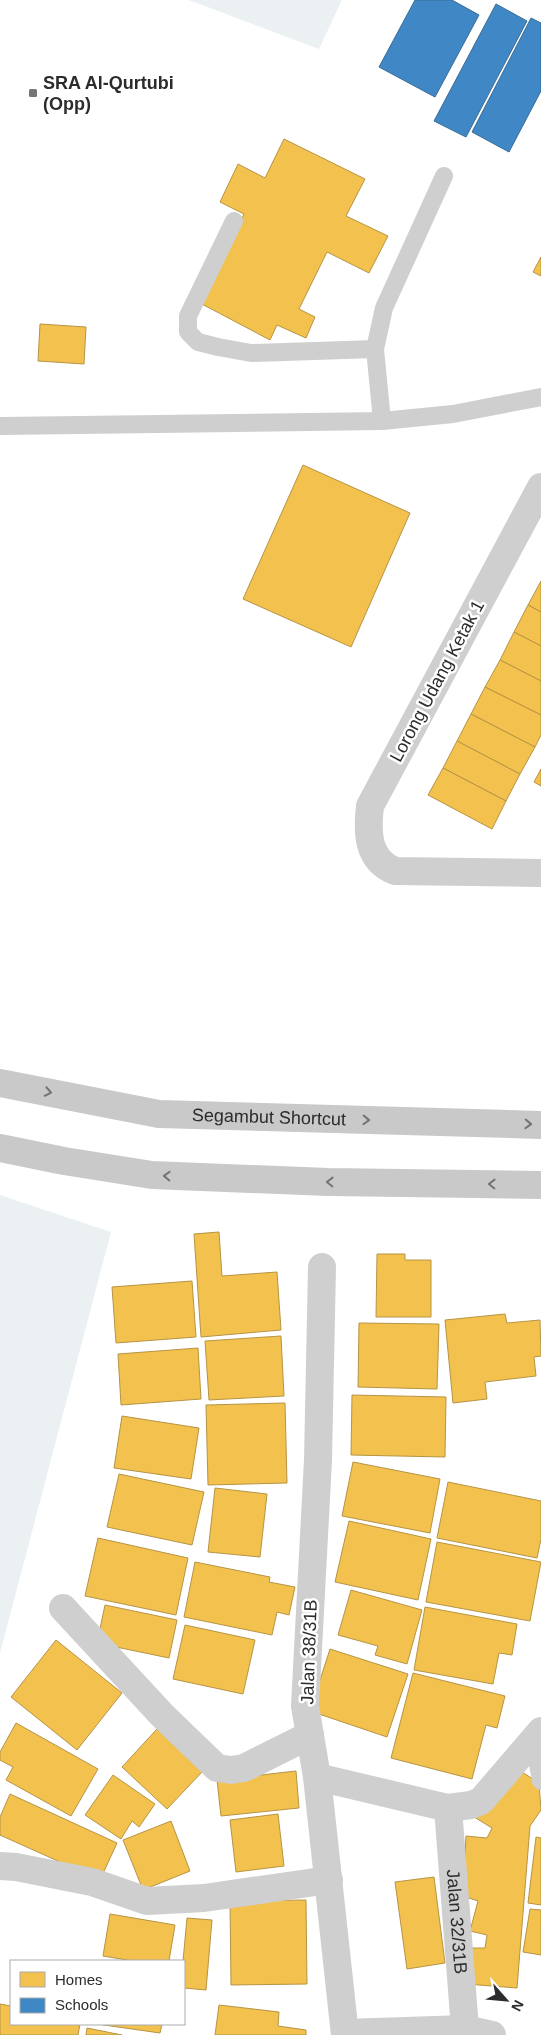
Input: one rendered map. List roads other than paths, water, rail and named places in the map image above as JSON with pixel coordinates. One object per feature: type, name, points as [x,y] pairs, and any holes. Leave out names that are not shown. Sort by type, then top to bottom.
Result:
[{"type":"main road","name":"Segambut Shortcut","points":[[0,1083],[159,1114],[541,1125]]},
{"type":"main road","points":[[0,1148],[64,1161],[152,1175],[328,1182],[541,1185]]},
{"type":"street","name":"Lorong Udang Ketak 1","points":[[541,487],[370,806],[367,827],[371,848],[384,867],[395,871],[541,873]]},
{"type":"street","name":"Jalan 38/31B","points":[[322,1267],[318,1460],[305,1706],[317,1778],[345,2034]]},
{"type":"street","points":[[63,1608],[162,1716],[217,1768],[231,1770],[244,1768],[310,1735]]},
{"type":"street","points":[[317,1778],[448,1808],[471,1805],[481,1801],[537,1735]]},
{"type":"street","name":"Jalan 32/31B","points":[[448,1808],[465,2032]]},
{"type":"street","points":[[0,1866],[16,1867],[92,1882],[148,1901],[204,1898],[329,1880]]},
{"type":"street","points":[[345,2034],[465,2032],[492,2035]]},
{"type":"lane","points":[[382,421],[376,349],[384,308],[444,176]]},
{"type":"lane","points":[[234,222],[188,316],[188,332],[198,342],[251,353],[376,349]]},
{"type":"lane","points":[[0,426],[382,421],[453,414],[541,397]]},
{"type":"lane","points":[[537,1735],[541,1781]]},
{"type":"place","name":"SRA Al-Qurtubi (Opp)","points":[[33,93]]}]
